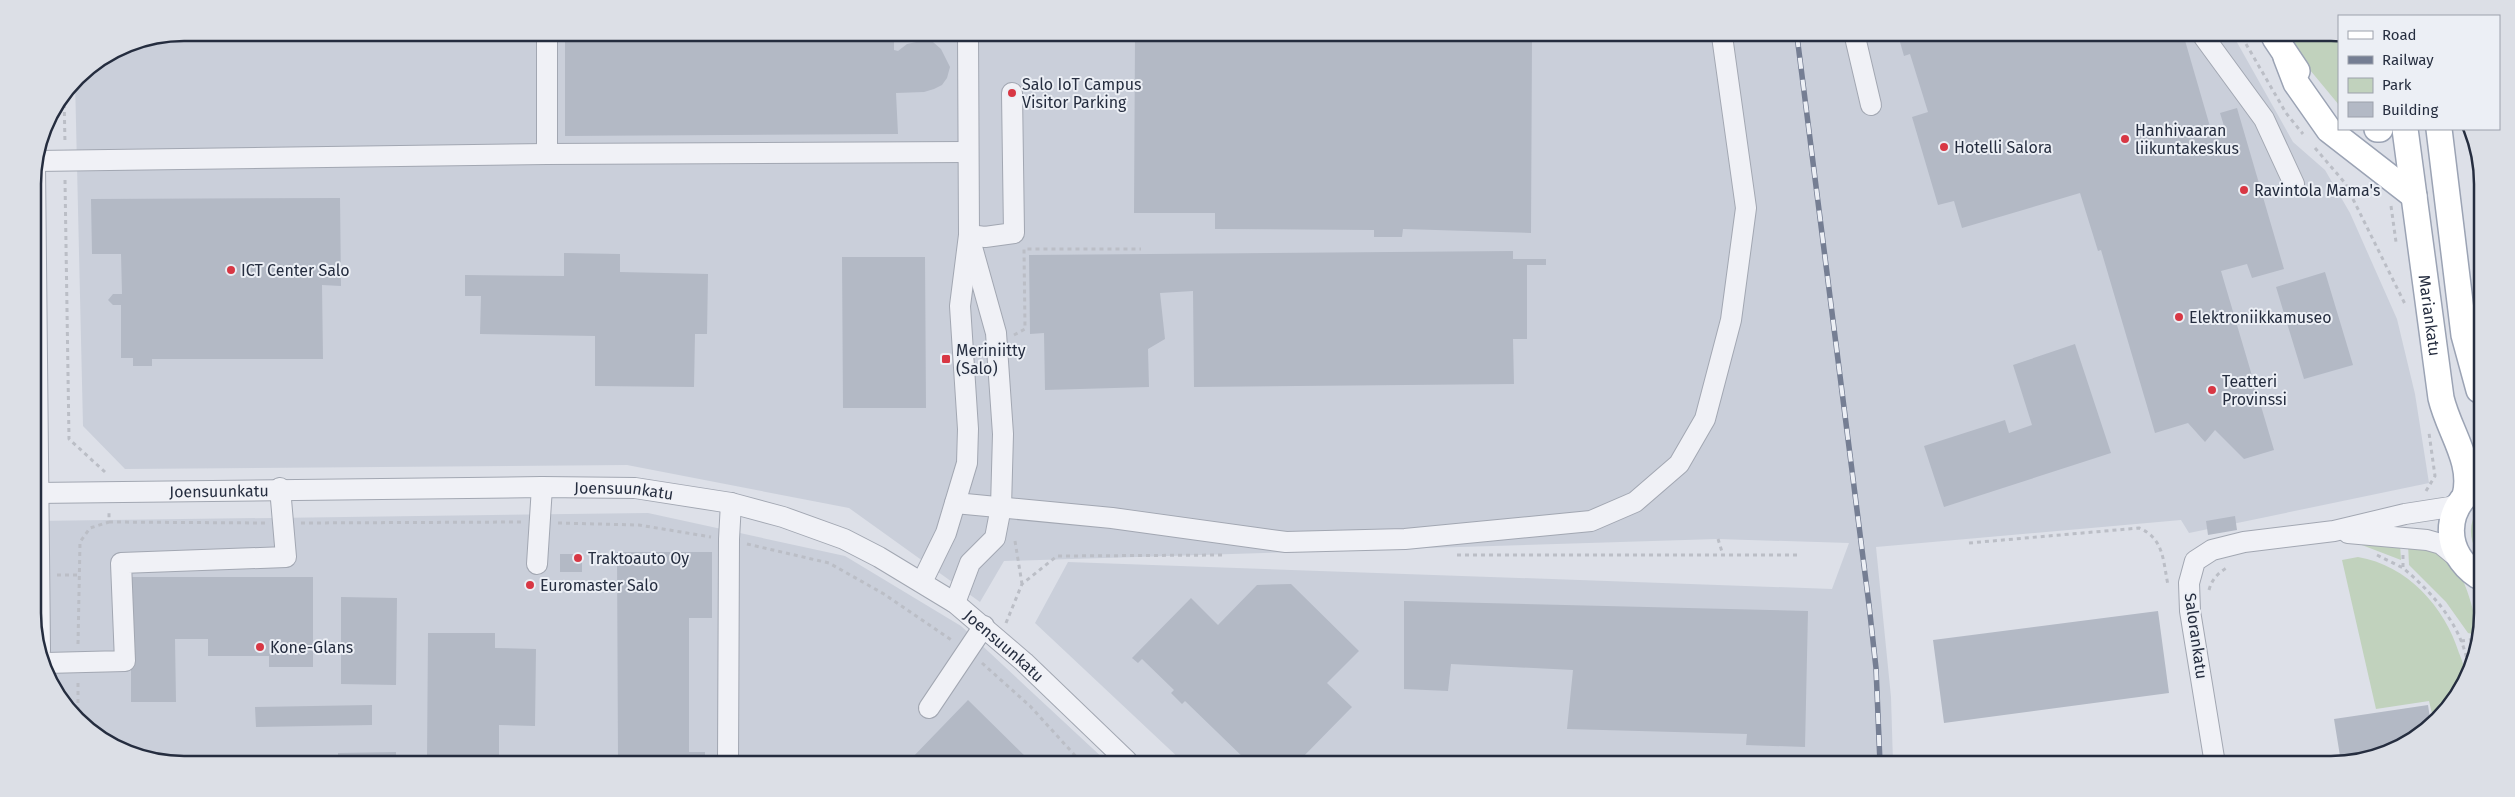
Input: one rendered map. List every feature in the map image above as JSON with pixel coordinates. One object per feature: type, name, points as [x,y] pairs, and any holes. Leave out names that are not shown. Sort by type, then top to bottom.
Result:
[{"type":"main road","points":[[2280,47],[2322,101],[2338,115]]},
{"type":"main road","points":[[2280,47],[2296,83],[2329,130],[2414,196]]},
{"type":"main road","name":"Mariankatu","points":[[2405,130],[2441,398],[2446,418],[2466,465],[2467,495],[2453,516],[2451,530],[2452,544],[2468,568]]},
{"type":"main road","name":"Mariankatu","points":[[2439,130],[2464,335],[2474,374]]},
{"type":"main road","points":[[2468,568],[2474,584]]},
{"type":"street","points":[[547,41],[547,154]]},
{"type":"street","points":[[922,582],[946,533],[967,463],[968,429],[960,306],[969,235],[968,41]]},
{"type":"street","points":[[955,503],[1112,518],[1286,542],[1405,539],[1592,521],[1634,502],[1679,464],[1705,419],[1731,320],[1746,208],[1723,41]]},
{"type":"street","points":[[1856,41],[1870,105]]},
{"type":"street","points":[[2207,41],[2264,119],[2294,184]]},
{"type":"street","points":[[969,235],[986,236],[1014,233],[1012,93]]},
{"type":"street","points":[[43,161],[547,154],[968,152]]},
{"type":"street","points":[[955,602],[970,563],[995,538],[1001,507],[1003,434],[996,334],[969,235]]},
{"type":"street","points":[[538,564],[542,486]]},
{"type":"street","name":"Joensuunkatu","points":[[41,493],[280,488],[542,486],[635,488],[731,503],[783,517],[844,539],[955,602],[999,639],[1120,756]]},
{"type":"street","points":[[51,663],[125,661],[121,562],[286,557],[280,488]]},
{"type":"street","name":"Salorankatu","points":[[2214,755],[2190,611],[2189,583],[2191,569],[2195,561],[2212,550],[2244,542],[2334,531],[2405,514],[2450,507],[2467,495]]},
{"type":"street","points":[[728,756],[729,540],[731,503]]},
{"type":"street","name":"Salorankatu","points":[[2334,531],[2404,537],[2441,544],[2468,568]]},
{"type":"street","points":[[929,708],[984,626]]},
{"type":"path","points":[[2244,41],[2286,113],[2345,183],[2407,308],[2404,289]]},
{"type":"path","points":[[64,106],[69,439],[91,462],[107,474],[109,522]]},
{"type":"path","points":[[2386,175],[2398,251]]},
{"type":"path","points":[[1013,335],[1026,329],[1024,249],[1141,249]]},
{"type":"path","points":[[1011,328],[1014,340]]},
{"type":"path","points":[[2405,514],[2406,501],[2426,491],[2435,476],[2428,426]]},
{"type":"path","points":[[78,708],[80,542],[90,528],[109,522],[540,522],[639,525],[729,540],[828,563],[884,594],[988,668],[1030,706],[1075,756]]},
{"type":"path","points":[[1969,544],[2139,528],[2148,532],[2159,544],[2170,594]]},
{"type":"path","points":[[2403,568],[2404,537]]},
{"type":"path","points":[[1718,539],[1723,555]]},
{"type":"path","points":[[2369,551],[2403,568],[2438,601],[2461,641],[2466,659]]},
{"type":"path","points":[[988,668],[1022,584],[1057,556],[1229,555]]},
{"type":"path","points":[[1456,555],[1800,555]]},
{"type":"path","points":[[2190,611],[2210,608],[2211,582],[2217,574],[2232,565]]},
{"type":"path","points":[[2461,641],[2471,640]]},
{"type":"shaded area","points":[[2236,41],[2293,142],[2325,170],[2350,213],[2397,319],[2415,394],[2429,483],[2189,533],[2181,520],[1876,547],[1891,697],[1893,755],[1176,756],[1035,623],[1068,562],[1832,589],[1849,543],[1717,539],[1004,561],[980,602],[849,508],[627,465],[125,469],[83,426],[75,92],[90,77],[113,60],[138,49],[165,42]]},
{"type":"shaded area","points":[[648,513],[845,556],[961,626],[1100,756],[165,755],[129,745],[105,732],[77,707],[65,692],[56,676],[44,641],[41,613],[41,521]]},
{"type":"green space","points":[[2293,41],[2338,41],[2338,104],[2310,70]]},
{"type":"green space","points":[[2474,518],[2474,544],[2471,537]]},
{"type":"green space","points":[[2354,542],[2400,544],[2401,560]]},
{"type":"green space","points":[[2408,544],[2435,550],[2450,560],[2457,568],[2471,603],[2474,615],[2473,634],[2468,633],[2446,602],[2409,565]]},
{"type":"green space","points":[[2358,557],[2392,569],[2422,591],[2444,620],[2453,636],[2463,667],[2450,692],[2432,713],[2429,701],[2376,709],[2342,560]]},
{"type":"building","points":[[565,41],[894,41],[894,50],[898,51],[907,44],[921,41],[933,42],[941,49],[950,67],[947,78],[942,85],[934,89],[924,92],[896,93],[898,134],[565,136]]},
{"type":"building","points":[[1135,41],[1532,41],[1531,233],[1403,229],[1402,237],[1374,237],[1374,230],[1215,229],[1215,213],[1134,213]]},
{"type":"building","points":[[2185,41],[2211,130],[2224,126],[2220,113],[2237,108],[2284,269],[2252,278],[2247,264],[2221,271],[2274,450],[2244,459],[2215,430],[2205,442],[2188,423],[2155,433],[2101,250],[2098,251],[2080,193],[1962,228],[1954,201],[1938,205],[1912,117],[1928,112],[1910,54],[1904,56],[1900,42]]},
{"type":"building","name":"ICT Center Salo","points":[[340,198],[341,286],[322,285],[323,359],[152,359],[152,366],[133,366],[133,358],[121,358],[121,305],[113,305],[108,300],[113,294],[122,294],[121,254],[92,254],[91,199]]},
{"type":"building","points":[[1513,251],[1513,259],[1546,259],[1546,265],[1527,265],[1527,339],[1513,339],[1514,384],[1194,387],[1193,291],[1160,293],[1165,339],[1148,349],[1149,387],[1045,390],[1044,333],[1030,334],[1029,255]]},
{"type":"building","points":[[564,253],[620,254],[620,272],[708,274],[707,334],[695,334],[694,387],[595,386],[595,336],[480,334],[481,296],[465,296],[465,275],[564,276]]},
{"type":"building","points":[[842,257],[925,257],[926,408],[843,408]]},
{"type":"building","points":[[2325,272],[2353,365],[2304,379],[2276,287]]},
{"type":"building","points":[[2075,344],[2111,453],[1944,507],[1924,446],[2005,420],[2009,433],[2032,425],[2013,365]]},
{"type":"building","points":[[2235,516],[2237,530],[2208,535],[2206,521]]},
{"type":"building","points":[[617,552],[712,552],[712,618],[689,618],[689,752],[705,752],[705,756],[618,756]]},
{"type":"building","points":[[560,554],[582,554],[582,572],[560,572]]},
{"type":"building","name":"Kone-Glans","points":[[131,577],[313,577],[313,667],[269,667],[269,656],[208,656],[208,639],[175,639],[176,702],[131,702]]},
{"type":"building","points":[[1291,584],[1359,651],[1327,683],[1352,707],[1304,755],[1241,756],[1185,701],[1182,704],[1171,693],[1174,690],[1142,659],[1138,663],[1132,658],[1191,598],[1218,625],[1257,585]]},
{"type":"building","points":[[341,597],[397,598],[396,685],[341,684]]},
{"type":"building","points":[[1404,601],[1808,611],[1805,747],[1746,745],[1747,734],[1567,729],[1573,670],[1451,664],[1448,691],[1404,689]]},
{"type":"building","points":[[2158,611],[2169,693],[1944,723],[1933,640]]},
{"type":"building","points":[[428,633],[495,633],[495,648],[536,649],[535,726],[499,725],[499,756],[427,756]]},
{"type":"building","points":[[968,700],[1025,756],[914,756]]},
{"type":"building","points":[[372,705],[372,725],[256,727],[255,707]]},
{"type":"building","points":[[2428,705],[2430,715],[2402,737],[2386,745],[2359,753],[2340,755],[2334,719]]},
{"type":"building","points":[[396,752],[396,756],[338,756],[338,753]]},
{"type":"railway","points":[[1798,41],[1869,605],[1876,668],[1880,755]]},
{"type":"place","name":"Salo IoT Campus Visitor Parking","points":[[1012,93]]},
{"type":"place","name":"Hanhivaaran liikuntakeskus","points":[[2125,139]]},
{"type":"place","name":"Hotelli Salora","points":[[1944,147]]},
{"type":"place","name":"Ravintola Mama's","points":[[2244,190]]},
{"type":"place","name":"ICT Center Salo","points":[[231,270]]},
{"type":"place","name":"Elektroniikkamuseo","points":[[2179,317]]},
{"type":"place","name":"Meriniitty (Salo)","points":[[946,359]]},
{"type":"place","name":"Teatteri Provinssi","points":[[2212,390]]},
{"type":"place","name":"Traktoauto Oy","points":[[578,558]]},
{"type":"place","name":"Euromaster Salo","points":[[530,585]]},
{"type":"place","name":"Kone-Glans","points":[[260,647]]}]
